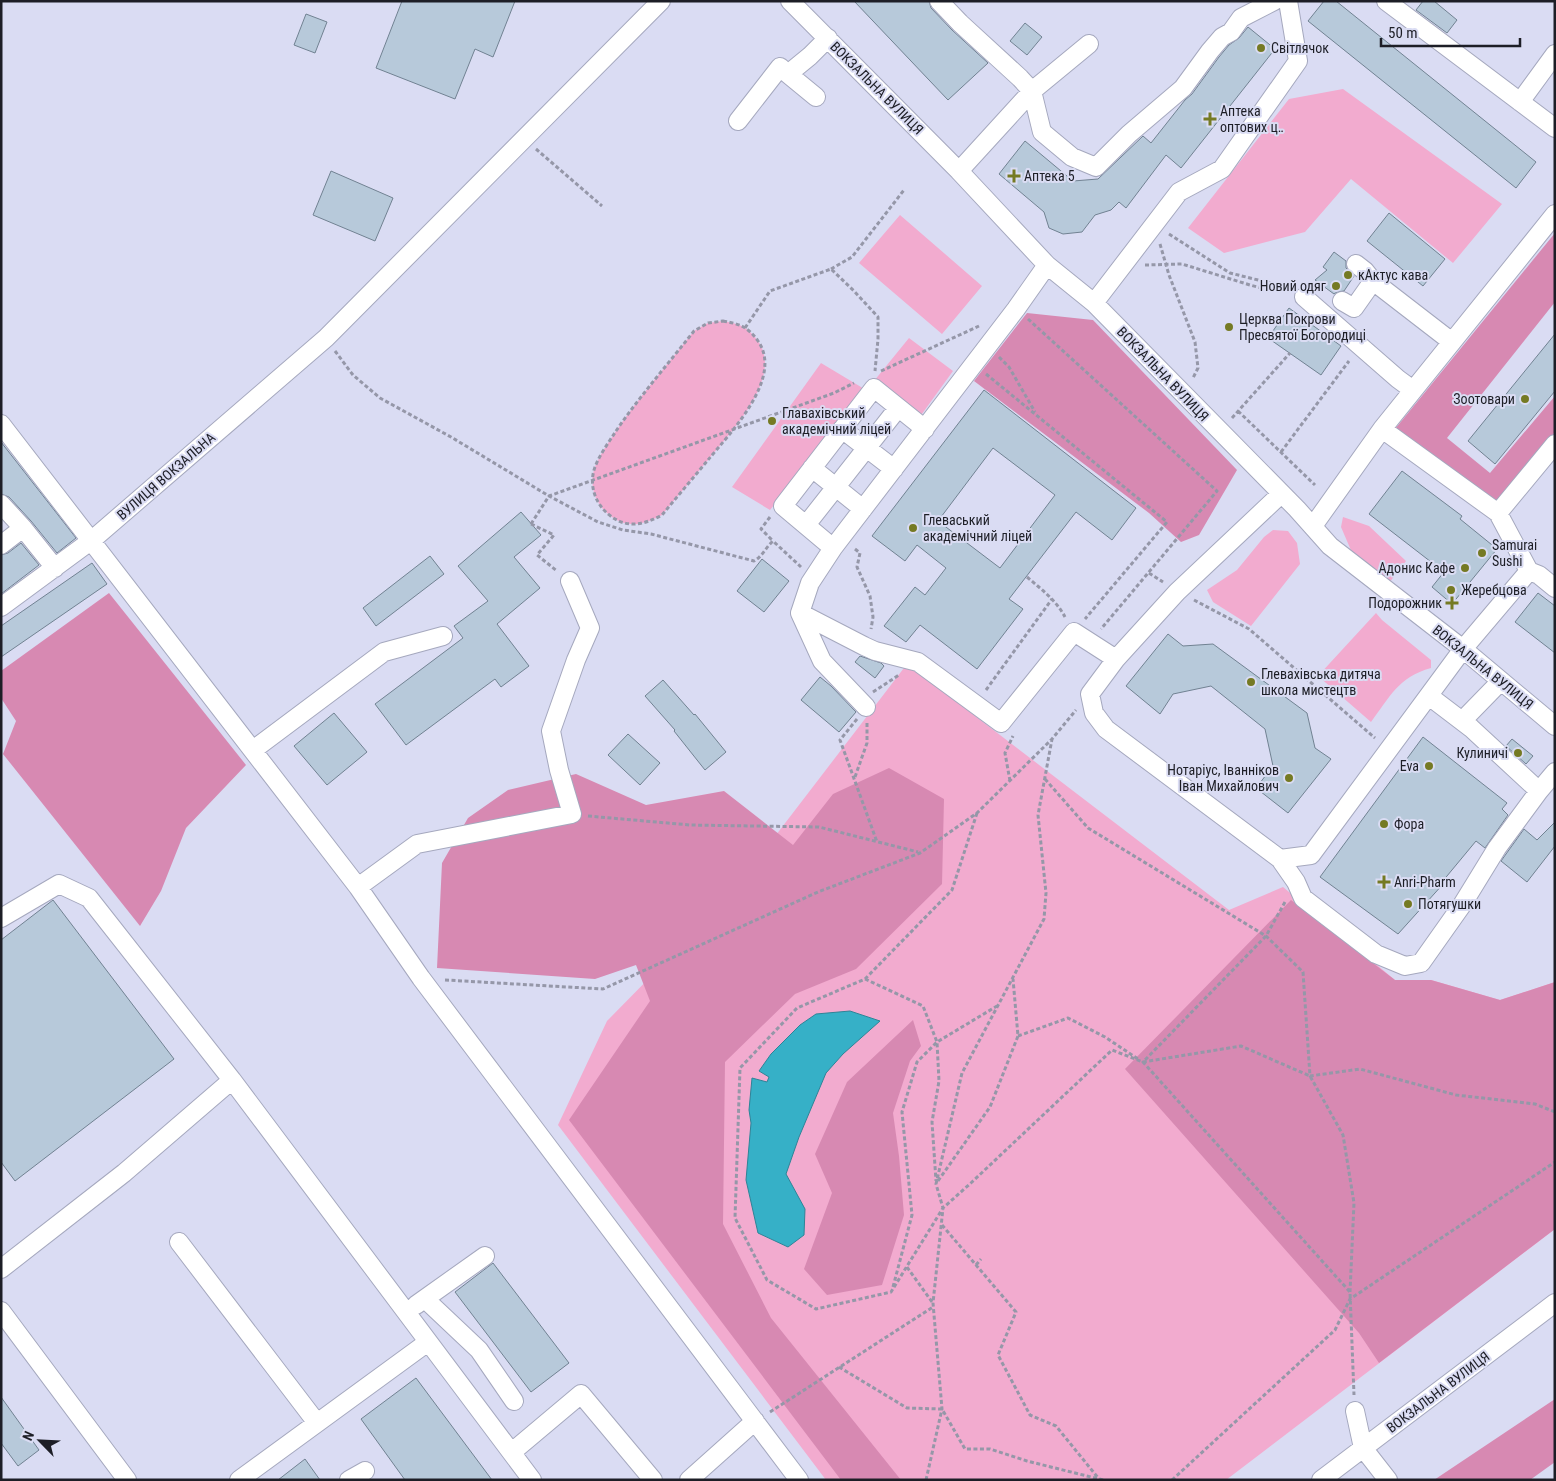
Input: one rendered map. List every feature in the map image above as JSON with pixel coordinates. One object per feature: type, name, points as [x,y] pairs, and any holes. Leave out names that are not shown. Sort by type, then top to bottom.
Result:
[{"type":"street","name":"ВУЛИЦЯ ВОКЗАЛЬНА","points":[[1,607],[92,540],[326,338],[661,1]]},
{"type":"street","name":"ВОКЗАЛЬНА ВУЛИЦЯ","points":[[790,1],[959,171],[1047,265],[1094,303],[1313,526],[1330,546],[1463,649],[1555,726]]},
{"type":"street","points":[[939,1],[1020,78],[1032,92],[1042,132],[1072,157],[1096,167],[1129,134],[1183,88],[1210,51],[1222,37],[1231,32],[1242,18],[1274,1]]},
{"type":"street","points":[[1094,303],[1179,192],[1222,170],[1298,61],[1288,1]]},
{"type":"street","points":[[1386,1],[1555,128]]},
{"type":"street","points":[[788,74],[828,38]]},
{"type":"street","points":[[959,171],[1032,92],[1089,44]]},
{"type":"street","points":[[1520,102],[1555,54]]},
{"type":"street","points":[[738,121],[780,67],[816,97]]},
{"type":"street","points":[[1313,526],[1382,429],[1555,214]]},
{"type":"street","points":[[1356,264],[1373,281],[1452,342]]},
{"type":"street","points":[[863,704],[822,661],[800,613],[813,578],[837,543],[1016,309],[1047,265]]},
{"type":"street","points":[[1342,301],[1354,308],[1373,281]]},
{"type":"street","points":[[1296,294],[1413,390]]},
{"type":"street","points":[[837,543],[806,525],[783,506],[812,468],[874,388],[925,429]]},
{"type":"street","points":[[806,525],[898,408]]},
{"type":"street","points":[[1,424],[358,887],[422,978],[799,1480]]},
{"type":"street","points":[[1382,429],[1498,513],[1529,571],[1539,575],[1555,588]]},
{"type":"street","points":[[842,430],[894,469]]},
{"type":"street","points":[[1498,513],[1555,444]]},
{"type":"street","points":[[812,468],[863,509]]},
{"type":"street","points":[[1281,494],[1177,592],[1116,659],[1090,694],[1094,713],[1106,729],[1280,859],[1296,882],[1303,898],[1376,954],[1405,966],[1421,964],[1462,905],[1497,848],[1538,791],[1555,772]]},
{"type":"street","points":[[1,504],[55,568]]},
{"type":"street","points":[[1,545],[22,528]]},
{"type":"street","points":[[1280,859],[1311,855],[1463,649],[1529,571]]},
{"type":"street","points":[[358,887],[417,844],[572,814],[559,770],[551,731],[573,668],[590,628],[570,581]]},
{"type":"street","points":[[800,613],[864,646],[918,662],[1001,723],[1074,632],[1116,659]]},
{"type":"street","points":[[253,750],[384,652],[443,636]]},
{"type":"street","points":[[1462,721],[1501,681]]},
{"type":"street","points":[[1428,696],[1471,728],[1538,791]]},
{"type":"street","points":[[1,918],[59,884],[89,898],[232,1080],[532,1480]]},
{"type":"street","points":[[1,1269],[124,1173],[232,1080]]},
{"type":"street","points":[[179,1242],[317,1423]]},
{"type":"street","points":[[406,1312],[485,1256]]},
{"type":"street","points":[[425,1299],[479,1350],[514,1401]]},
{"type":"street","name":"ВОКЗАЛЬНА ВУЛИЦЯ","points":[[1321,1480],[1555,1303]]},
{"type":"street","points":[[1,1311],[127,1480]]},
{"type":"street","points":[[239,1480],[428,1342]]},
{"type":"street","points":[[512,1452],[581,1394],[653,1480]]},
{"type":"street","points":[[1355,1411],[1363,1448],[1388,1480]]},
{"type":"street","points":[[690,1480],[755,1421]]},
{"type":"street","points":[[349,1480],[365,1471]]},
{"type":"path","points":[[525,138],[602,206]]},
{"type":"path","points":[[745,328],[770,291],[831,269],[852,258],[904,190]]},
{"type":"path","points":[[1154,224],[1165,264],[1195,342],[1198,368],[1185,396]]},
{"type":"path","points":[[1154,224],[1230,274],[1278,285],[1296,294]]},
{"type":"path","points":[[1122,265],[1182,264],[1269,290],[1296,294]]},
{"type":"path","points":[[831,269],[878,317],[878,340],[874,374],[981,325]]},
{"type":"path","points":[[1016,309],[1217,491],[1090,642]]},
{"type":"path","points":[[723,321],[739,324],[745,328],[752,333],[761,346],[765,361],[763,377],[756,396],[742,420],[734,429],[662,515],[648,523],[632,525],[617,521],[604,511],[595,498],[593,480],[595,467],[604,449],[634,405],[694,332],[708,323],[723,321]]},
{"type":"path","points":[[326,338],[353,375],[380,398],[451,437],[549,496],[598,522],[623,530],[651,534],[754,560],[760,558],[773,541]]},
{"type":"path","points":[[988,346],[1009,366],[1036,415]]},
{"type":"path","points":[[1281,452],[1360,346]]},
{"type":"path","points":[[1220,432],[1290,353]]},
{"type":"path","points":[[974,364],[1167,522],[1074,632],[1061,608],[1027,577]]},
{"type":"path","points":[[570,581],[537,556],[554,535],[531,524],[549,496],[834,393],[858,382]]},
{"type":"path","points":[[1238,411],[1316,485]]},
{"type":"path","points":[[783,506],[778,506],[761,529],[813,578]]},
{"type":"path","points":[[837,543],[860,553],[857,567],[870,596],[873,617],[870,632],[864,646]]},
{"type":"path","points":[[1177,592],[1249,629],[1389,749]]},
{"type":"path","points":[[975,704],[1052,600]]},
{"type":"path","points":[[877,842],[840,740],[863,704],[918,662]]},
{"type":"path","points":[[422,978],[604,989],[818,892],[920,853],[977,813],[1052,739],[1090,694]]},
{"type":"path","points":[[854,778],[867,743],[863,704]]},
{"type":"path","points":[[1010,781],[1005,753],[1016,730]]},
{"type":"path","points":[[936,1184],[962,1073],[1044,919],[1046,893],[1038,815],[1052,739]]},
{"type":"path","points":[[1045,778],[1088,828],[1266,936],[1303,972],[1310,1076],[1343,1135],[1354,1203],[1350,1299],[1355,1411]]},
{"type":"path","points":[[977,813],[952,890],[865,979],[797,1008],[740,1068],[735,1218],[767,1280],[816,1309],[891,1292],[943,1208],[1112,1050],[1143,1062],[1241,1046],[1310,1076],[1360,1068],[1456,1095],[1535,1104],[1555,1112]]},
{"type":"path","points":[[572,814],[690,825],[819,827],[920,853]]},
{"type":"path","points":[[1143,1062],[1266,936],[1296,882]]},
{"type":"path","points":[[936,1184],[990,1107],[1018,1036],[1013,977]]},
{"type":"path","points":[[865,979],[923,1006],[937,1042],[939,1081],[932,1122],[936,1184],[943,1208],[933,1305],[942,1409],[926,1480]]},
{"type":"path","points":[[891,1292],[912,1215],[902,1112],[917,1062],[937,1042],[998,1005]]},
{"type":"path","points":[[1018,1036],[1068,1018],[1105,1037],[1143,1062],[1350,1292]]},
{"type":"path","points":[[1172,1480],[1335,1330],[1350,1299],[1555,1162]]},
{"type":"path","points":[[941,1225],[1016,1312],[998,1355],[1030,1416],[1056,1426],[1101,1479]]},
{"type":"path","points":[[976,1265],[981,1260]]},
{"type":"path","points":[[907,1266],[933,1305]]},
{"type":"path","points":[[755,1421],[933,1305]]},
{"type":"path","points":[[839,1367],[906,1408],[942,1409]]},
{"type":"path","points":[[942,1409],[965,1449],[990,1448],[1027,1461],[1101,1479]]},
{"type":"shaded area","points":[[1343,89],[1502,204],[1453,263],[1351,179],[1305,232],[1224,253],[1188,228],[1289,99]]},
{"type":"shaded area","points":[[900,215],[982,286],[942,334],[859,263]]},
{"type":"shaded area","points":[[1555,233],[1555,302],[1447,438],[1490,473],[1555,396],[1555,432],[1494,505],[1395,429]]},
{"type":"shaded area","points":[[1027,313],[1093,320],[1237,470],[1199,535],[1181,542],[1149,513],[974,381]]},
{"type":"shaded area","points":[[723,321],[739,325],[751,332],[758,341],[764,356],[764,371],[759,388],[751,404],[729,435],[662,515],[637,524],[618,521],[606,512],[595,495],[592,481],[599,457],[635,405],[694,331],[708,323]]},
{"type":"shaded area","points":[[909,338],[953,371],[919,418],[874,381]]},
{"type":"shaded area","points":[[821,363],[866,390],[770,510],[732,487]]},
{"type":"shaded area","points":[[1343,517],[1369,526],[1406,561],[1389,583],[1353,555],[1341,527]]},
{"type":"shaded area","points":[[1273,530],[1288,531],[1297,543],[1300,564],[1251,626],[1213,602],[1207,590],[1237,570],[1264,537]]},
{"type":"shaded area","points":[[109,593],[246,765],[186,828],[161,891],[140,926],[3,754],[16,721],[1,698],[1,671]]},
{"type":"shaded area","points":[[1376,613],[1431,660],[1431,668],[1403,682],[1371,722],[1318,676]]},
{"type":"shaded area","points":[[907,664],[1229,910],[1283,887],[1395,980],[1431,980],[1500,1000],[1555,982],[1555,1229],[1226,1480],[826,1480],[558,1125],[607,1021],[727,899]]},
{"type":"shaded area","points":[[889,768],[944,799],[942,884],[856,969],[795,994],[725,1062],[723,1224],[771,1318],[901,1480],[841,1480],[569,1120],[650,1001],[636,965],[595,979],[437,968],[442,863],[468,818],[508,790],[576,774],[646,805],[724,791],[793,845],[833,794]]},
{"type":"shaded area","points":[[1291,900],[1395,980],[1431,980],[1500,1000],[1555,982],[1555,1229],[1379,1363],[1359,1333],[1125,1069]]},
{"type":"shaded area","points":[[913,1020],[921,1046],[910,1061],[893,1113],[904,1215],[882,1285],[827,1295],[804,1269],[832,1193],[815,1154],[847,1082]]},
{"type":"shaded area","points":[[1555,1399],[1555,1462],[1530,1480],[1434,1480]]},
{"type":"water","points":[[850,1011],[880,1021],[843,1054],[826,1073],[799,1137],[786,1174],[805,1209],[804,1235],[788,1247],[758,1233],[746,1180],[751,1123],[749,1110],[752,1078],[767,1082],[769,1077],[759,1071],[771,1054],[800,1025],[816,1014]]},
{"type":"building","points":[[402,1],[515,1],[493,57],[475,49],[455,99],[376,68]]},
{"type":"building","points":[[854,1],[929,1],[931,8],[988,63],[948,100]]},
{"type":"building","points":[[1324,1],[1336,1],[1536,162],[1516,188],[1308,21]]},
{"type":"building","points":[[1423,1],[1434,1],[1457,20],[1447,33],[1416,10]]},
{"type":"building","points":[[306,14],[327,22],[315,53],[294,45]]},
{"type":"building","points":[[1025,23],[1042,37],[1027,55],[1010,41]]},
{"type":"building","points":[[1248,27],[1275,49],[1181,168],[1166,155],[1126,208],[1119,202],[1111,210],[1095,215],[1082,232],[1063,234],[1049,228],[1044,212],[999,174],[1025,141],[1073,181],[1098,179],[1143,136],[1151,143],[1185,100],[1192,94],[1229,45],[1239,38]]},
{"type":"building","points":[[331,171],[393,198],[375,241],[313,215]]},
{"type":"building","points":[[1389,213],[1445,259],[1423,286],[1367,241]]},
{"type":"building","points":[[1334,252],[1346,261],[1346,268],[1354,276],[1344,291],[1334,294],[1315,280],[1327,270],[1323,267]]},
{"type":"building","points":[[1289,308],[1341,346],[1321,375],[1268,338]]},
{"type":"building","points":[[1555,334],[1555,391],[1495,464],[1468,441]]},
{"type":"building","name":"Глеваський академічний ліцей","points":[[984,390],[1136,508],[1112,540],[1076,512],[1009,599],[1023,609],[977,669],[920,625],[906,642],[884,626],[915,587],[925,595],[946,568],[917,545],[905,561],[872,536]],"holes":[[[993,448],[1055,495],[1000,568],[938,521]]]},
{"type":"building","points":[[1,442],[76,538],[57,553],[9,497],[1,494]]},
{"type":"building","points":[[1402,471],[1462,516],[1460,519],[1497,549],[1452,604],[1432,587],[1444,572],[1369,514]]},
{"type":"building","points":[[521,512],[541,535],[514,557],[540,588],[497,624],[529,666],[501,687],[495,679],[406,745],[375,704],[463,638],[454,626],[488,601],[458,566]]},
{"type":"building","points":[[21,543],[39,565],[1,594],[1,555],[8,553]]},
{"type":"building","points":[[430,556],[444,574],[376,626],[363,608]]},
{"type":"building","points":[[762,559],[789,581],[764,612],[737,591]]},
{"type":"building","points":[[92,563],[107,584],[1,657],[1,626]]},
{"type":"building","points":[[1538,593],[1555,606],[1555,653],[1515,622]]},
{"type":"building","points":[[1168,634],[1183,646],[1213,644],[1307,713],[1315,748],[1331,759],[1288,813],[1256,788],[1273,766],[1265,729],[1211,686],[1173,694],[1160,714],[1126,686]]},
{"type":"building","points":[[860,656],[881,663],[884,666],[875,678],[855,662]]},
{"type":"building","points":[[820,677],[856,712],[839,732],[801,700]]},
{"type":"building","points":[[663,680],[695,714],[726,752],[705,770],[675,730],[645,696]]},
{"type":"building","points":[[334,713],[367,752],[327,785],[294,746]]},
{"type":"building","points":[[628,734],[660,763],[640,785],[608,755]]},
{"type":"building","points":[[1423,737],[1507,803],[1502,809],[1508,815],[1485,848],[1476,841],[1442,882],[1444,883],[1398,934],[1320,877]]},
{"type":"building","name":"Кулиничі","points":[[1512,739],[1533,756],[1526,764],[1506,746]]},
{"type":"building","points":[[1555,822],[1555,846],[1527,882],[1501,861],[1524,829],[1537,840]]},
{"type":"building","points":[[53,900],[174,1059],[15,1181],[1,1162],[1,940]]},
{"type":"building","points":[[493,1263],[569,1363],[531,1392],[455,1292]]},
{"type":"building","points":[[416,1378],[492,1480],[405,1480],[361,1419]]},
{"type":"building","points":[[1,1397],[39,1450],[18,1466],[1,1443]]},
{"type":"building","points":[[305,1459],[320,1480],[278,1480]]},
{"type":"place","name":"Світлячок","points":[[1261,48]]},
{"type":"place","name":"Аптека оптових ц‥","points":[[1210,119]]},
{"type":"place","name":"Аптека 5","points":[[1014,176]]},
{"type":"place","name":"кАктус кава","points":[[1348,275]]},
{"type":"place","name":"Новий одяг","points":[[1336,286]]},
{"type":"place","name":"Церква Покрови Пресвятої Богородиці","points":[[1229,327]]},
{"type":"place","name":"Зоотовари","points":[[1525,399]]},
{"type":"place","name":"Главахівський академічний ліцей","points":[[772,421]]},
{"type":"place","name":"Глеваський академічний ліцей","points":[[913,528]]},
{"type":"place","name":"Samurai Sushi","points":[[1482,553]]},
{"type":"place","name":"Адонис Кафе","points":[[1465,568]]},
{"type":"place","name":"Жеребцова","points":[[1451,590]]},
{"type":"place","name":"Подорожник","points":[[1452,603]]},
{"type":"place","name":"Глевахівська дитяча школа мистецтв","points":[[1251,682]]},
{"type":"place","name":"Кулиничі","points":[[1518,753]]},
{"type":"place","name":"Eva","points":[[1429,766]]},
{"type":"place","name":"Нотаріус, Іванніков Іван Михайлович","points":[[1289,778]]},
{"type":"place","name":"Фора","points":[[1384,824]]},
{"type":"place","name":"Anri-Pharm","points":[[1384,882]]},
{"type":"place","name":"Потягушки","points":[[1408,904]]}]
